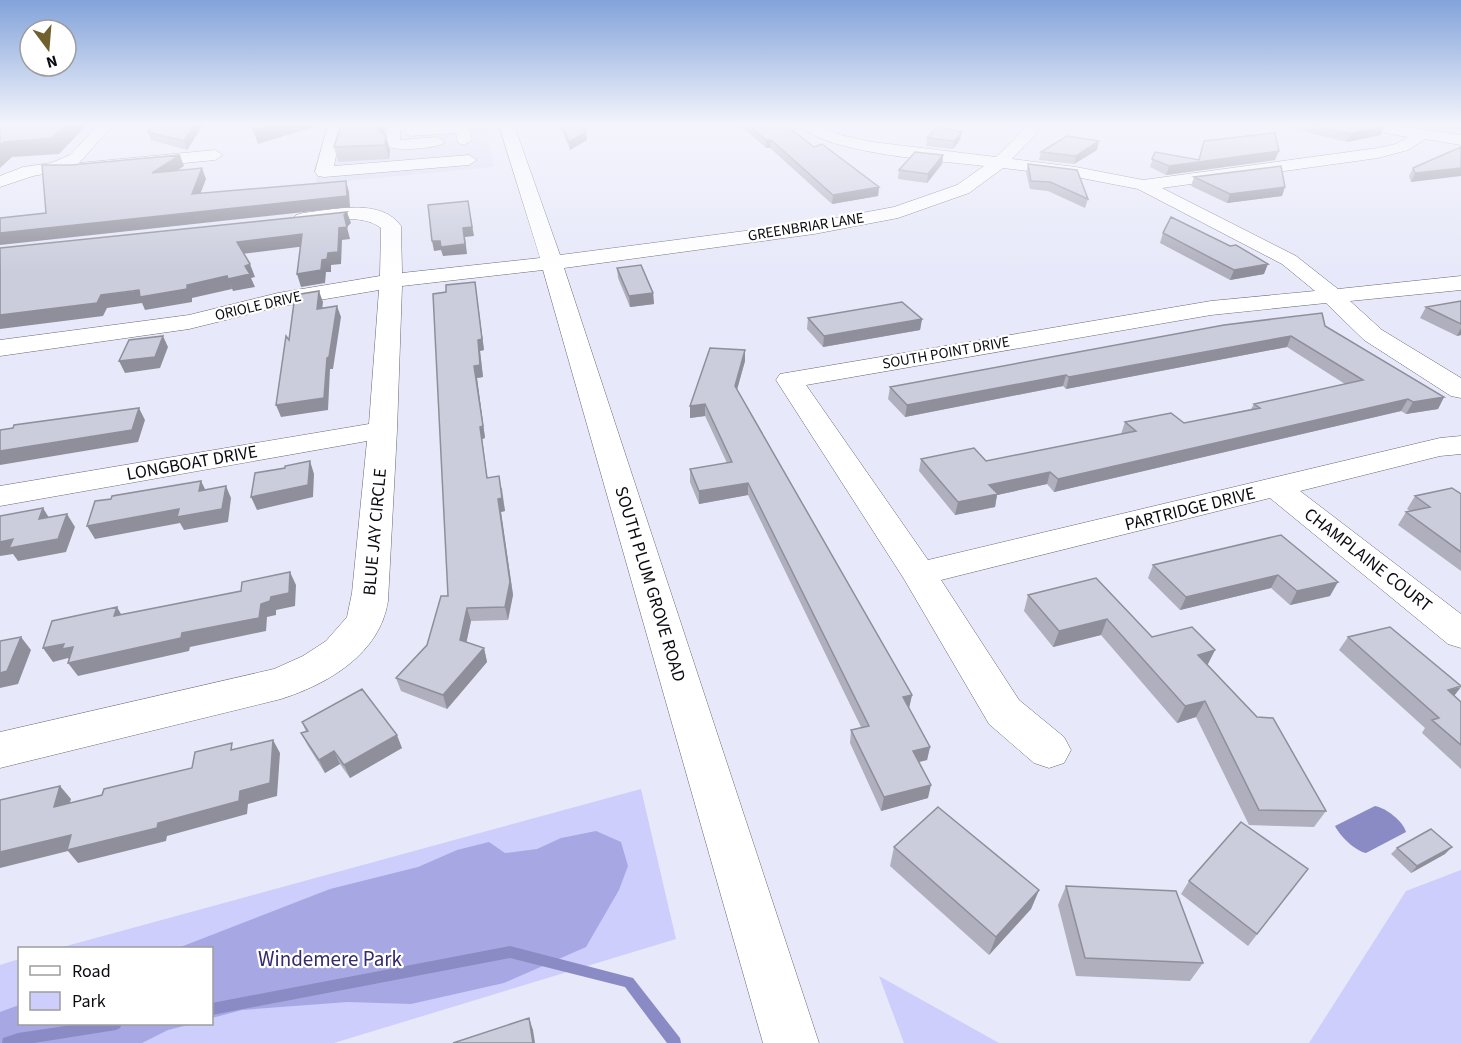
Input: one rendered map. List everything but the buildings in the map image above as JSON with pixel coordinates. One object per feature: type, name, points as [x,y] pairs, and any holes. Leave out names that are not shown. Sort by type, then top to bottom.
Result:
[{"type":"street","points":[[0,182],[22,174]]},
{"type":"street","name":"SOUTH PLUM GROVE ROAD","points":[[517,174],[533,201],[791,1043]]},
{"type":"street","name":"GREENBRIAR LANE","points":[[551,263],[814,228],[898,212],[963,189],[984,174]]},
{"type":"street","points":[[1085,174],[1143,185],[1289,260],[1333,296],[1373,335],[1461,390]]},
{"type":"street","points":[[1143,185],[1226,174]]},
{"type":"street","name":"BLUE JAY CIRCLE","points":[[0,750],[261,689],[301,675],[342,647],[363,623],[369,608],[383,430],[391,281],[391,226],[382,219],[360,215],[283,222]]},
{"type":"street","name":"ORIOLE DRIVE","points":[[0,348],[189,322],[278,300],[391,281],[551,263]]},
{"type":"street","points":[[1333,296],[1461,283]]},
{"type":"street","name":"SOUTH POINT DRIVE","points":[[919,574],[789,380],[1211,308],[1333,296]]},
{"type":"street","name":"LONGBOAT DRIVE","points":[[0,496],[383,430]]},
{"type":"street","name":"PARTRIDGE DRIVE","points":[[919,574],[1440,447],[1461,445]]},
{"type":"street","name":"CHAMPLAINE COURT","points":[[1275,487],[1461,634]]},
{"type":"street","points":[[919,574],[1004,712],[1049,750]]},
{"type":"shaded area","points":[[317,174],[424,174],[315,184]]},
{"type":"shaded area","points":[[1375,806],[1393,816],[1406,832],[1366,853],[1348,842],[1335,826]]},
{"type":"green space","name":"Windemere Park","points":[[641,789],[676,939],[334,1043],[0,1043],[0,965],[18,959],[18,1025],[213,1025],[213,947],[63,947]]},
{"type":"green space","points":[[596,831],[621,842],[628,866],[619,890],[586,947],[504,983],[411,1004],[348,1002],[242,1010],[213,1018],[213,947],[181,947],[330,889],[418,867],[457,850],[489,842],[505,853],[537,849],[561,838]]},
{"type":"green space","points":[[1461,870],[1461,1043],[1309,1043],[1406,891]]},
{"type":"green space","points":[[879,976],[999,1043],[904,1043]]},
{"type":"green space","points":[[18,1005],[18,1025],[188,1025],[168,1030],[142,1043],[0,1043],[0,1012]]},
{"type":"waterway","points":[[213,1009],[510,952],[629,982],[675,1043]]},
{"type":"waterway","points":[[8,1043],[18,1039],[109,1025]]}]
